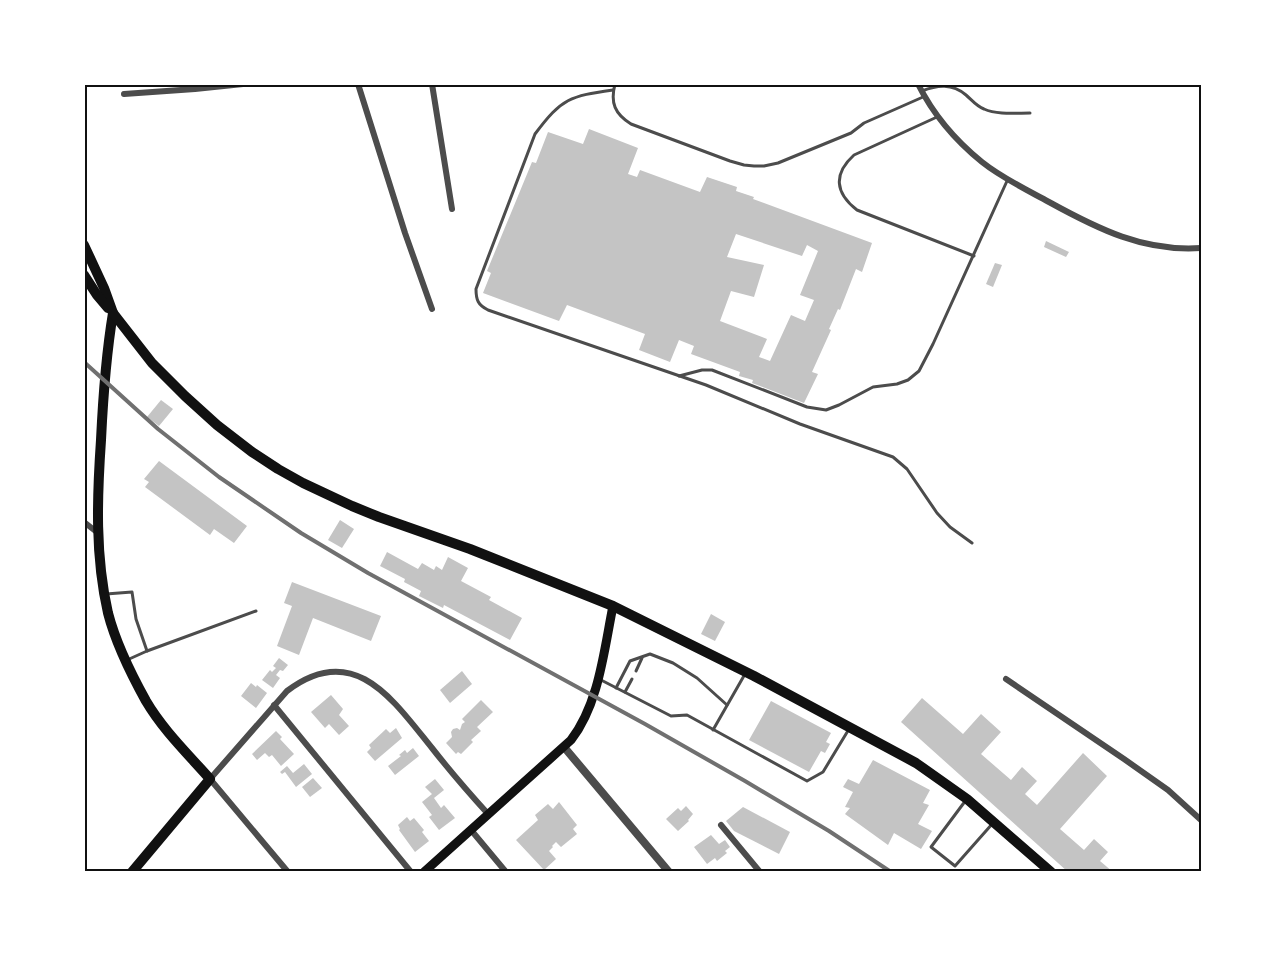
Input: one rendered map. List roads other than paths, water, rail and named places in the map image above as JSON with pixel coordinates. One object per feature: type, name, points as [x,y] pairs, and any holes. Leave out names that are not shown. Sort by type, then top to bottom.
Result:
[{"type":"main road","points":[[84,245],[105,288],[112,313],[104,380],[97,509],[100,564],[109,616],[126,661],[147,702],[162,724],[210,779],[132,872]]},
{"type":"main road","points":[[84,275],[97,295],[152,363],[226,432],[278,469],[326,495],[361,510],[470,549],[613,606],[746,672],[916,763],[967,799],[1051,872]]},
{"type":"main road","points":[[424,872],[489,816],[564,747],[580,729],[591,706],[613,606]]},
{"type":"street","points":[[124,94],[243,84]]},
{"type":"street","points":[[358,84],[405,233],[432,309]]},
{"type":"street","points":[[432,84],[452,209]]},
{"type":"street","points":[[918,84],[938,116],[954,134],[982,162],[1008,179],[1072,215],[1119,237],[1163,247],[1201,248]]},
{"type":"street","points":[[84,522],[98,534]]},
{"type":"street","points":[[288,872],[210,779],[287,691],[317,674],[342,672],[358,675],[382,690],[489,816]]},
{"type":"street","points":[[1006,679],[1150,778],[1201,820]]},
{"type":"street","points":[[274,705],[411,872]]},
{"type":"street","points":[[564,747],[669,872]]},
{"type":"street","points":[[721,825],[760,872]]},
{"type":"street","points":[[471,830],[506,872]]},
{"type":"lane","points":[[615,84],[613,102],[621,118],[631,124],[744,165],[764,166],[778,163],[839,138],[935,86],[946,85],[956,88],[965,93],[973,103],[994,112],[1030,113]]},
{"type":"lane","points":[[613,90],[584,94],[568,100],[548,116],[535,134],[476,289],[476,298],[480,306],[706,385],[800,424],[892,457],[907,469],[937,513],[972,543]]},
{"type":"lane","points":[[938,116],[854,155],[841,171],[840,189],[844,198],[857,210],[974,256]]},
{"type":"lane","points":[[679,376],[712,370],[807,407],[826,410],[873,387],[908,380],[925,360],[1008,179]]},
{"type":"lane","points":[[104,594],[132,592],[136,619],[147,651]]},
{"type":"lane","points":[[126,661],[256,611]]},
{"type":"lane","points":[[616,687],[630,661],[650,654],[673,663],[697,678],[728,705]]},
{"type":"lane","points":[[636,671],[642,658]]},
{"type":"lane","points":[[713,730],[746,672]]},
{"type":"lane","points":[[598,678],[671,716],[687,715],[807,781],[823,772],[850,728]]},
{"type":"lane","points":[[625,692],[632,679]]},
{"type":"lane","points":[[967,799],[931,847],[955,866],[994,822]]},
{"type":"railway","points":[[84,362],[158,429],[219,477],[301,533],[368,573],[745,781],[829,831],[891,872]]}]
